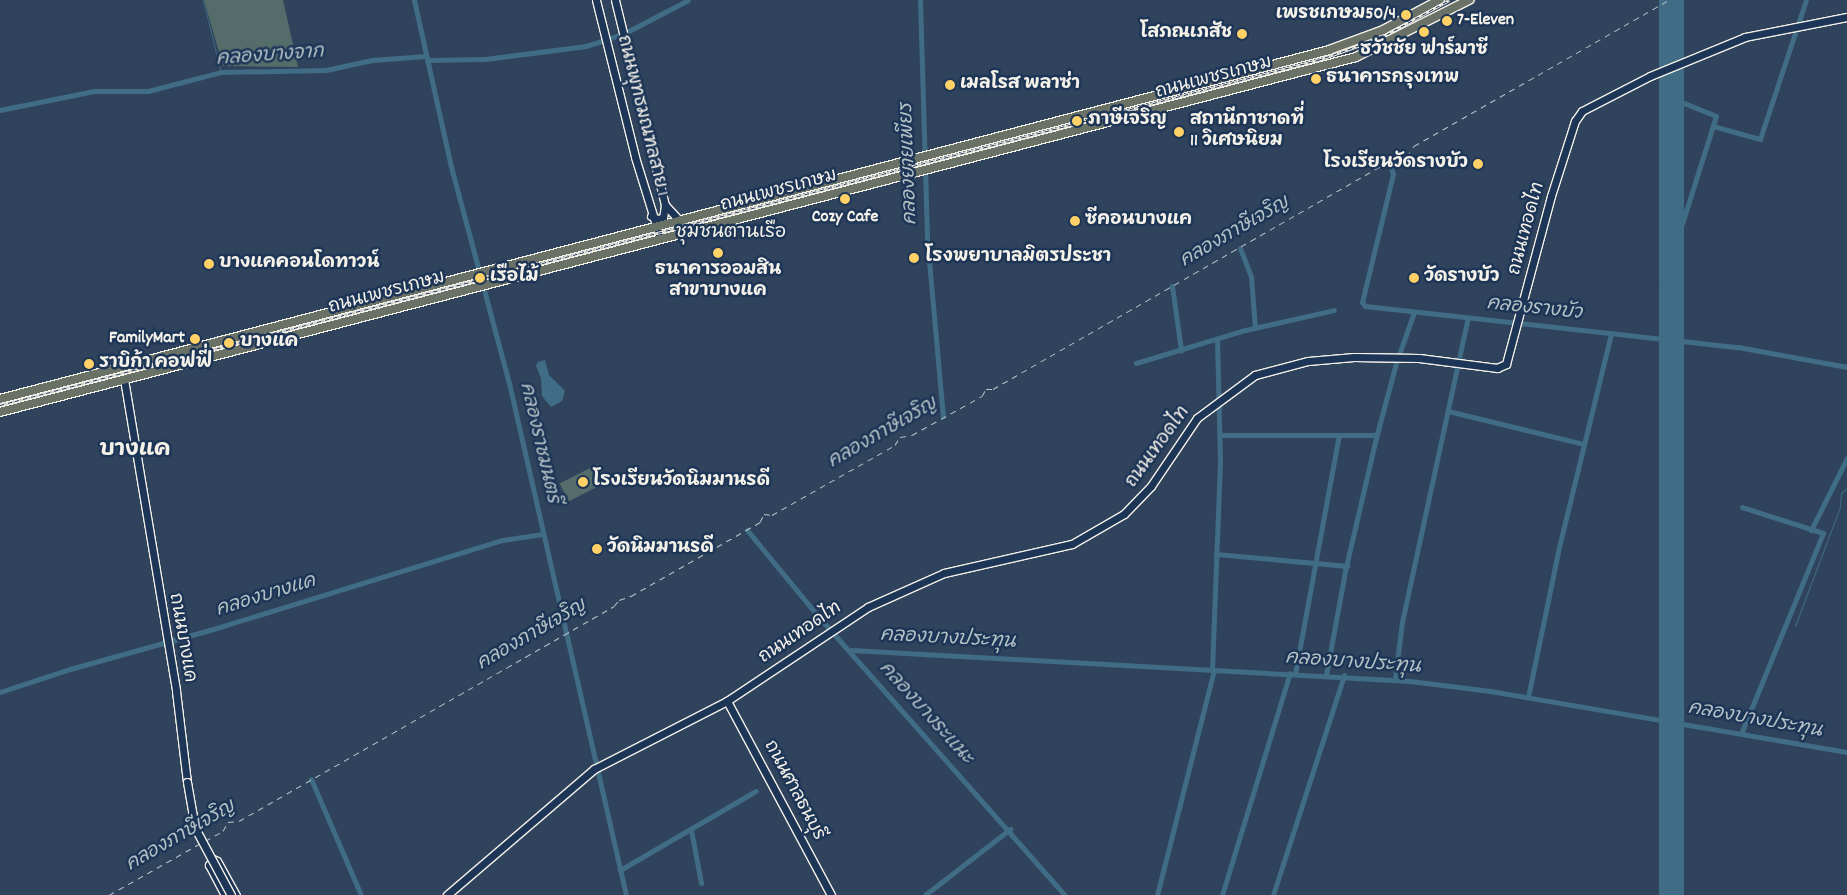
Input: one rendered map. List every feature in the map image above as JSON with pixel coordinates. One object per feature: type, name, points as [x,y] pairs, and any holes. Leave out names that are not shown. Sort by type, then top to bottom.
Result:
[{"type":"main road","name":"ถนนพุทธมณฑลสาย 1","points":[[596,0],[654,228],[660,238]]},
{"type":"main road","name":"ถนนเพชรเกษม","points":[[0,399],[920,159],[1329,50],[1383,30],[1440,0]]},
{"type":"main road","name":"ถนนเพชรเกษม","points":[[0,412],[1356,57],[1469,0]]},
{"type":"main road","name":"ถนนพุทธมณฑลสาย 1","points":[[616,3],[665,205],[680,221]]},
{"type":"main road","name":"ถนนเทอดไท","points":[[447,895],[594,769],[727,701],[868,606],[920,581],[1065,546],[1107,524],[1139,501],[1189,429],[1213,404],[1255,375],[1293,365],[1329,359],[1396,357],[1460,362],[1497,368],[1506,364],[1519,323],[1551,196],[1576,118],[1603,100],[1659,73],[1745,37],[1847,17]]},
{"type":"main road","points":[[809,199],[811,187]]},
{"type":"main road","points":[[800,190],[807,194],[809,199]]},
{"type":"main road","points":[[651,216],[657,219],[663,218],[665,205]]},
{"type":"main road","points":[[105,371],[115,372],[124,379]]},
{"type":"main road","name":"ถนนบางแค","points":[[124,379],[195,828],[231,895]]},
{"type":"main road","name":"ถนนศาลธนบุรี","points":[[727,701],[831,895]]},
{"type":"main road","points":[[226,895],[209,865],[213,859],[217,861],[236,895]]},
{"type":"green space","points":[[204,0],[283,0],[298,67],[223,66]]},
{"type":"green space","points":[[598,464],[607,482],[569,501],[560,484]]},
{"type":"water","points":[[1659,0],[1684,0],[1684,895],[1659,895]]},
{"type":"water","points":[[545,360],[549,375],[565,391],[562,401],[551,407],[542,396],[541,378],[536,366],[538,362]]},
{"type":"waterway","points":[[203,0],[221,72]]},
{"type":"waterway","name":"คลองราชมนตรี","points":[[414,0],[450,163],[509,383],[626,895]]},
{"type":"waterway","name":"คลองบางจาก","points":[[427,60],[485,59],[586,46],[623,34],[688,0]]},
{"type":"waterway","name":"คลองยายเพียร","points":[[920,0],[927,238],[943,416]]},
{"type":"waterway","points":[[1713,126],[1760,139],[1806,0]]},
{"type":"waterway","name":"คลองบางจาก","points":[[0,110],[94,91],[148,91],[221,72],[326,70],[372,60],[426,56]]},
{"type":"waterway","points":[[1663,284],[1716,116],[1683,103]]},
{"type":"waterway","name":"คลองรางบัว","points":[[1389,162],[1393,174],[1362,302],[1365,306],[1738,347],[1847,367]]},
{"type":"waterway","name":"คลองภาษีเจริญ","points":[[1240,248],[1251,277],[1255,328]]},
{"type":"waterway","points":[[1172,286],[1181,350]]},
{"type":"waterway","points":[[1136,363],[1241,331],[1334,310]]},
{"type":"waterway","points":[[1326,675],[1345,571],[1377,434],[1396,363],[1414,312]]},
{"type":"waterway","points":[[1395,678],[1402,622],[1468,318]]},
{"type":"waterway","points":[[1528,697],[1560,543],[1611,334]]},
{"type":"waterway","points":[[1212,670],[1220,461],[1217,340]]},
{"type":"waterway","points":[[1448,411],[1583,444]]},
{"type":"waterway","points":[[1220,435],[1377,435]]},
{"type":"waterway","points":[[1295,674],[1339,435]]},
{"type":"waterway","points":[[1811,530],[1847,458]]},
{"type":"waterway","points":[[1795,626],[1840,507],[1841,493],[1847,488]]},
{"type":"waterway","points":[[1741,734],[1823,533],[1742,507]]},
{"type":"waterway","name":"คลองบางระแนะ","points":[[747,530],[817,615],[1065,895]]},
{"type":"waterway","name":"คลองบางแค","points":[[0,692],[70,669],[210,630],[503,540],[543,534]]},
{"type":"waterway","points":[[1216,554],[1347,566]]},
{"type":"waterway","name":"คลองบางประทุน","points":[[851,650],[1410,681],[1490,691],[1847,752]]},
{"type":"waterway","points":[[1157,895],[1214,670]]},
{"type":"waterway","points":[[1222,895],[1290,673]]},
{"type":"waterway","points":[[1273,895],[1344,675]]},
{"type":"waterway","points":[[311,779],[361,895]]},
{"type":"waterway","points":[[620,870],[756,791]]},
{"type":"waterway","points":[[925,895],[1010,829]]},
{"type":"waterway","points":[[691,830],[701,883]]},
{"type":"ferry route","points":[[205,841],[223,831],[228,822],[239,821],[614,606],[619,600],[631,596],[760,522],[764,514],[772,515],[895,445],[900,437],[912,435],[982,396],[986,389],[993,389],[1396,157],[1407,157],[1414,146],[1669,0]]},
{"type":"ferry route","points":[[109,895],[199,844]]},
{"type":"railway","points":[[0,405],[1318,60],[1380,38],[1449,0]]},
{"type":"place","name":"เพรชเกษม50/4","points":[[1406,15]]},
{"type":"place","name":"7-Eleven","points":[[1447,21]]},
{"type":"place","name":"ธวัชชัย ฟาร์มาซี","points":[[1424,32]]},
{"type":"place","name":"โสภณเภสัช","points":[[1242,34]]},
{"type":"place","name":"ธนาคารกรุงเทพ","points":[[1316,79]]},
{"type":"place","name":"เมลโรส พลาซ่า","points":[[950,85]]},
{"type":"place","name":"ภาษีเจริญ","points":[[1077,121]]},
{"type":"place","name":"สถานีกาชาดที่ 11 วิเศษนิยม","points":[[1179,132]]},
{"type":"place","name":"โรงเรียนวัดรางบัว","points":[[1478,164]]},
{"type":"place","name":"Cozy Cafe","points":[[845,199]]},
{"type":"place","name":"ซีคอนบางแค","points":[[1075,221]]},
{"type":"place","name":"ธนาคารออมสิน สาขาบางแค","points":[[718,253]]},
{"type":"place","name":"โรงพยาบาลมิตรประชา","points":[[914,258]]},
{"type":"place","name":"บางแคคอนโดทาวน์","points":[[209,264]]},
{"type":"place","name":"เรือไม้","points":[[480,278]]},
{"type":"place","name":"วัดรางบัว","points":[[1414,278]]},
{"type":"place","name":"FamilyMart","points":[[195,339]]},
{"type":"place","name":"บางแค","points":[[229,343]]},
{"type":"place","name":"ราบิก้า คอฟฟี่","points":[[89,364]]},
{"type":"place","name":"โรงเรียนวัดนิมมานรดี","points":[[583,482]]},
{"type":"place","name":"วัดนิมมานรดี","points":[[597,549]]},
{"type":"district","name":"ชุมชนตานเรือ","points":[[731,234]]},
{"type":"district","name":"บางแค","points":[[135,451]]}]
